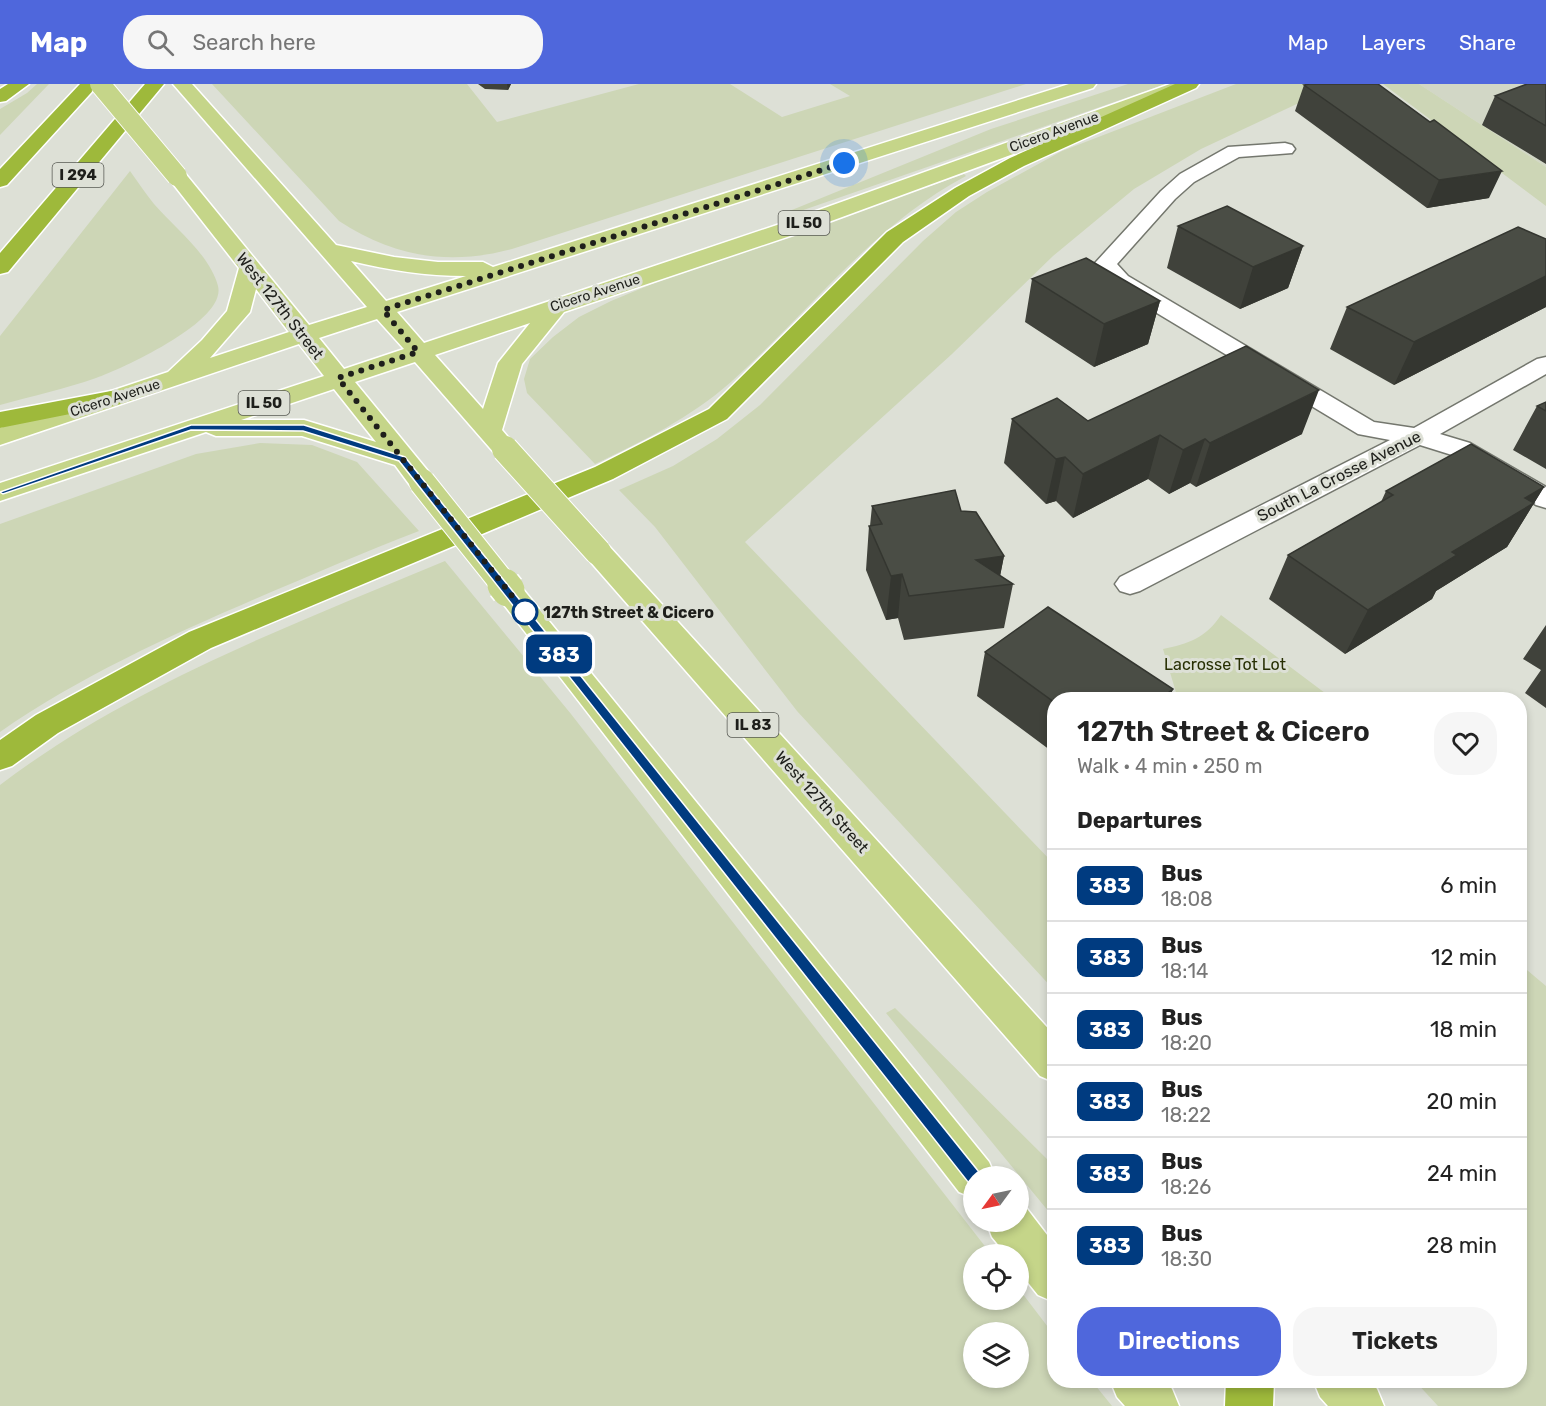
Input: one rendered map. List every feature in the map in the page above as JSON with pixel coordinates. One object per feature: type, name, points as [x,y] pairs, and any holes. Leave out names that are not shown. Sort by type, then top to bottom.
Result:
[{"type":"highway","points":[[0,97],[20,84]]},
{"type":"highway","points":[[0,181],[90,84]]},
{"type":"highway","name":"I 294","points":[[0,267],[155,84]]},
{"type":"highway","points":[[0,757],[47,724],[200,640],[604,473],[718,414],[895,237],[962,192],[1017,162],[1188,84]]},
{"type":"highway","points":[[0,420],[111,399]]},
{"type":"highway","points":[[1249,1406],[1250,1388]]},
{"type":"main road","name":"West 127th Street","points":[[100,84],[177,176],[422,482],[965,1166]]},
{"type":"main road","name":"West 127th Street","points":[[182,84],[418,352],[1047,1055]]},
{"type":"main road","name":"Cicero Avenue","points":[[0,437],[303,335],[1087,84]]},
{"type":"main road","name":"Cicero Avenue","points":[[0,492],[788,229],[1188,84]]},
{"type":"main road","points":[[329,250],[394,264],[438,269],[509,270]]},
{"type":"main road","points":[[174,379],[210,345],[238,312],[250,268]]},
{"type":"main road","points":[[497,440],[510,363],[556,306]]},
{"type":"main road","points":[[191,428],[304,428],[402,459]]},
{"type":"main road","points":[[1017,1232],[1047,1270]]},
{"type":"main road","points":[[1140,1388],[1155,1406]]},
{"type":"main road","points":[[1344,1388],[1360,1406]]},
{"type":"street","points":[[1285,149],[1235,151],[1187,178],[1168,195],[1106,262],[1109,271],[1140,293],[1367,429],[1418,436],[1461,449],[1546,499]]},
{"type":"street","name":"South La Crosse Avenue","points":[[1130,584],[1418,436],[1546,364]]},
{"type":"shaded area","points":[[1419,84],[1546,84],[1546,167]]},
{"type":"green space","points":[[37,84],[49,84],[0,135],[0,109],[27,93]]},
{"type":"green space","points":[[212,84],[467,84],[497,122],[639,84],[730,84],[782,117],[850,96],[830,84],[1026,84],[512,249],[466,257],[444,257],[422,255],[380,243],[339,221]]},
{"type":"green space","points":[[1128,84],[1166,84],[792,214],[787,212],[991,129]]},
{"type":"green space","points":[[1236,84],[1361,84],[1299,103],[1201,149],[1134,189],[1053,256],[952,354],[745,542],[1047,857],[1047,982],[797,711],[655,527],[619,490],[673,466],[717,439],[760,405],[923,241],[956,212],[987,192],[1062,151]]},
{"type":"green space","points":[[1383,84],[1419,84],[1546,167],[1546,206]]},
{"type":"green space","points":[[130,171],[154,204],[208,263],[218,286],[216,300],[207,314],[190,328],[149,354],[84,382],[0,405],[0,336]]},
{"type":"green space","points":[[964,174],[966,176],[932,196],[871,245],[731,382],[683,418],[631,447],[595,464],[527,393],[524,379],[530,359],[579,317],[664,279]]},
{"type":"green space","points":[[260,443],[312,445],[357,462],[419,531],[156,643],[61,693],[0,732],[0,524],[196,454]]},
{"type":"green space","points":[[445,561],[571,714],[963,1218],[963,1232],[974,1232],[983,1244],[963,1244],[963,1310],[1029,1310],[1029,1302],[1047,1326],[1047,1388],[1097,1388],[1112,1406],[0,1406],[0,785],[51,749],[104,716],[215,659]]},
{"type":"green space","name":"Lacrosse Tot Lot","points":[[1221,615],[1324,692],[1176,692],[1163,649],[1196,639]]},
{"type":"green space","points":[[1527,970],[1546,986],[1546,1406],[1438,1406],[1421,1388],[1527,1388]]},
{"type":"green space","points":[[895,1008],[1047,1159],[1047,1209],[1029,1187],[1029,1166],[1011,1166],[886,1013]]},
{"type":"building","points":[[1378,84],[1430,122],[1434,120],[1502,171],[1439,180],[1304,85]]},
{"type":"building","points":[[1527,84],[1546,84],[1546,126],[1495,96]]},
{"type":"building","points":[[1227,206],[1303,246],[1253,267],[1178,226]]},
{"type":"building","points":[[1518,227],[1546,239],[1546,276],[1414,342],[1347,307]]},
{"type":"building","points":[[1086,258],[1160,301],[1104,324],[1032,279]]},
{"type":"building","points":[[1246,346],[1319,390],[1210,443],[1205,439],[1183,450],[1160,435],[1083,474],[1065,457],[1056,459],[1012,419],[1057,398],[1088,421]]},
{"type":"building","points":[[1546,402],[1546,411],[1537,406]]},
{"type":"building","points":[[1471,444],[1544,487],[1525,498],[1534,503],[1452,552],[1457,555],[1368,610],[1288,555],[1393,495],[1386,491]]},
{"type":"building","points":[[955,490],[961,511],[976,512],[1004,556],[976,560],[1013,584],[909,596],[902,574],[891,576],[869,526],[882,524],[872,506]]},
{"type":"building","points":[[1048,607],[1173,689],[1169,692],[1047,692],[1047,697],[985,652]]},
{"type":"bus line","name":"383","points":[[0,492],[191,428],[304,428],[402,459],[965,1166]]},
{"type":"place","name":"127th Street & Cicero","points":[[525,612]]},
{"type":"route","points":[[525,612],[338,378],[418,352],[383,310],[844,163]]}]
